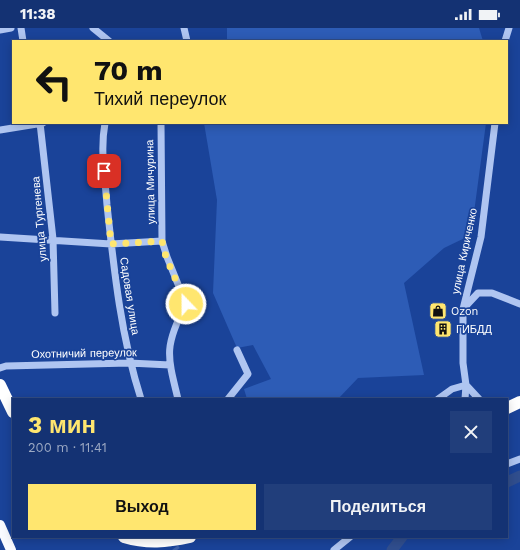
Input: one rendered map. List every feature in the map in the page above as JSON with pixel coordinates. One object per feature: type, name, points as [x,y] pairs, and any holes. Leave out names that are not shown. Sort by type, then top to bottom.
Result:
[{"type":"highway","points":[[0,385],[12,410]]},
{"type":"highway","points":[[128,538],[155,542],[183,538]]},
{"type":"main road","points":[[0,525],[11,550]]},
{"type":"street","points":[[0,30],[11,28]]},
{"type":"street","points":[[21,28],[23,40]]},
{"type":"street","points":[[93,28],[108,40]]},
{"type":"street","points":[[184,28],[187,40]]},
{"type":"street","points":[[505,40],[508,28]]},
{"type":"street","points":[[0,130],[35,124]]},
{"type":"street","name":"улица Тургенева","points":[[41,124],[53,239],[55,313]]},
{"type":"street","name":"Садовая улица","points":[[105,124],[101,142],[111,244],[129,363],[141,398]]},
{"type":"street","name":"улица Мичурина","points":[[160,124],[162,241],[166,257],[186,304],[172,333],[169,343],[170,365],[178,398]]},
{"type":"street","name":"улица Кириченко","points":[[465,398],[466,385],[463,363],[463,309],[481,237],[495,124]]},
{"type":"street","points":[[0,237],[53,239],[111,244],[162,241]]},
{"type":"street","points":[[463,309],[478,293],[492,293],[520,304]]},
{"type":"street","points":[[229,398],[248,374],[237,350]]},
{"type":"street","name":"Охотничий переулок","points":[[0,368],[6,366],[129,363],[170,365]]},
{"type":"street","points":[[439,398],[452,389],[466,385],[478,398]]},
{"type":"street","points":[[508,464],[520,459]]},
{"type":"street","points":[[334,550],[349,538]]},
{"type":"shaded area","points":[[227,28],[479,28],[483,40],[227,40]]},
{"type":"shaded area","points":[[204,124],[486,124],[471,235],[444,248],[404,283],[424,375],[358,378],[339,398],[247,398],[244,389],[271,379],[253,345],[237,348],[213,293],[217,200]]},
{"type":"waterway","points":[[508,482],[520,476]]},
{"type":"waterway","points":[[392,550],[401,538]]},
{"type":"tunnel","points":[[169,539],[177,550]]},
{"type":"place","name":"Ozon","points":[[438,311]]},
{"type":"place","name":"ГИБДД","points":[[443,329]]},
{"type":"route","points":[[104,171],[111,244],[162,241],[166,257],[186,304]]}]
